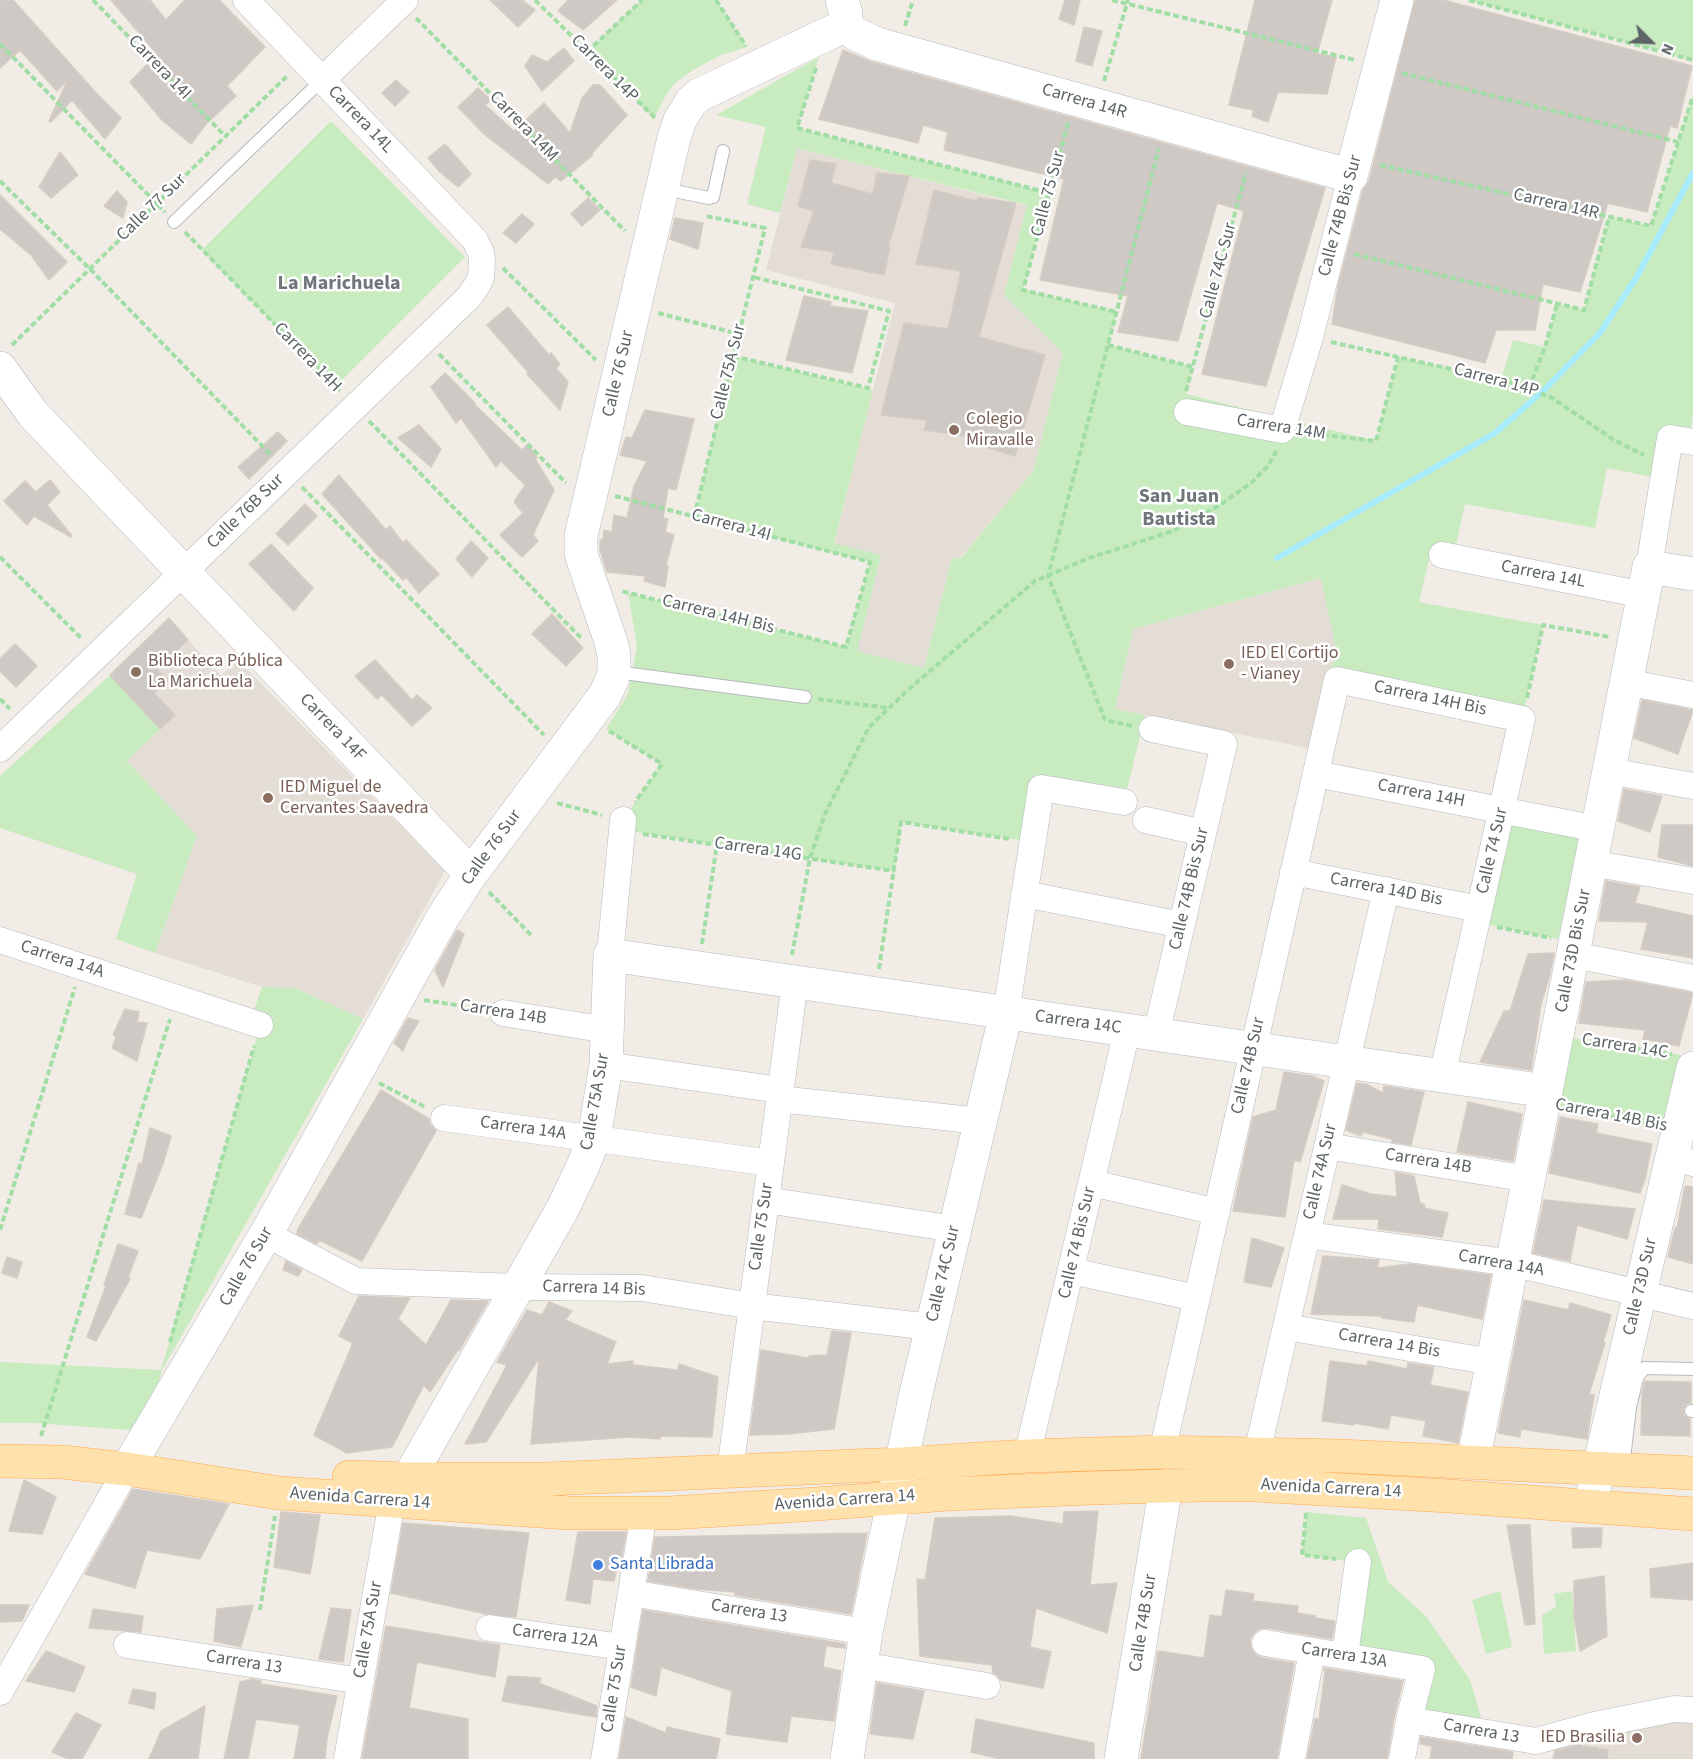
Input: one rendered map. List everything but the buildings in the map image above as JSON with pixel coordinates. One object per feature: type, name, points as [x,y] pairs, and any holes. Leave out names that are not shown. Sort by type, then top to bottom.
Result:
[{"type":"main road","name":"Avenida Carrera 14","points":[[0,1444],[78,1445],[132,1461],[279,1493],[400,1490],[546,1479],[901,1464],[1027,1456],[1162,1452],[1257,1453],[1693,1473]]},
{"type":"main road","name":"Avenida Carrera 14","points":[[0,1461],[132,1461],[254,1470],[569,1513],[670,1513],[1067,1489],[1254,1485],[1449,1496],[1693,1514]]},
{"type":"street","name":"Carrera 14L","points":[[246,0],[475,240],[492,268]]},
{"type":"street","name":"Calle 74B Bis Sur","points":[[1282,430],[1310,337],[1398,0]]},
{"type":"street","points":[[322,80],[404,2]]},
{"type":"street","name":"Calle 76 Sur","points":[[0,1692],[132,1461],[266,1234],[444,917],[471,874],[605,695],[614,672],[614,655],[581,553],[581,536],[674,138],[685,111],[699,95],[759,66],[838,20]]},
{"type":"street","name":"Carrera 14R","points":[[838,20],[854,33],[877,44],[1252,149],[1354,168]]},
{"type":"street","name":"Calle 76B Sur","points":[[0,748],[425,340],[469,297],[492,268]]},
{"type":"street","name":"Carrera 14F","points":[[4,358],[33,414]]},
{"type":"street","name":"Carrera 14F","points":[[0,388],[33,414],[471,874]]},
{"type":"street","name":"Carrera 14M","points":[[1186,403],[1282,430]]},
{"type":"street","name":"Calle 73D Bis Sur","points":[[1473,1462],[1626,682],[1647,581],[1683,445]]},
{"type":"street","name":"Carrera 14L","points":[[1442,555],[1647,581],[1693,574]]},
{"type":"street","name":"Carrera 14H Bis","points":[[1337,680],[1522,719]]},
{"type":"street","name":"Calle 74B Sur","points":[[1162,1452],[1337,680]]},
{"type":"street","points":[[1626,682],[1693,695]]},
{"type":"street","name":"Calle 74 Sur","points":[[1442,1076],[1522,719]]},
{"type":"street","name":"Calle 74B Bis Sur","points":[[1142,1033],[1182,925],[1224,744],[1152,729]]},
{"type":"street","points":[[1609,771],[1693,786]]},
{"type":"street","name":"Carrera 14H","points":[[1316,774],[1598,829]]},
{"type":"street","name":"Calle 74C Sur","points":[[847,1759],[866,1632],[901,1464],[1006,1013],[1041,788],[1124,802]]},
{"type":"street","points":[[1146,820],[1203,833]]},
{"type":"street","name":"Calle 75A Sur","points":[[347,1759],[400,1490],[562,1210],[584,1166],[594,1138],[606,1065],[610,955],[622,825]]},
{"type":"street","points":[[1591,863],[1693,881]]},
{"type":"street","name":"Carrera 14D Bis","points":[[1293,872],[1386,890],[1478,916]]},
{"type":"street","name":"Calle 74A Sur","points":[[1257,1453],[1386,890]]},
{"type":"street","points":[[1024,894],[1182,925]]},
{"type":"street","name":"Carrera 14A","points":[[0,940],[260,1025]]},
{"type":"street","points":[[1574,949],[1693,978]]},
{"type":"street","name":"Carrera 14C","points":[[610,955],[1442,1076],[1545,1097]]},
{"type":"street","name":"Calle 75 Sur","points":[[730,1471],[780,1095],[791,982]]},
{"type":"street","name":"Carrera 14B","points":[[503,1013],[607,1030]]},
{"type":"street","name":"Calle 74 Bis Sur","points":[[1027,1456],[1092,1183],[1142,1033]]},
{"type":"street","name":"Calle 73D Sur","points":[[1590,1506],[1611,1469],[1628,1407],[1640,1294],[1681,1150],[1687,1061]]},
{"type":"street","points":[[606,1065],[780,1095],[980,1121]]},
{"type":"street","name":"Carrera 14A","points":[[444,1118],[771,1163]]},
{"type":"street","name":"Carrera 14B","points":[[1327,1146],[1528,1179]]},
{"type":"street","points":[[1092,1183],[1216,1212]]},
{"type":"street","points":[[766,1200],[954,1229]]},
{"type":"street","name":"Carrera 14 Bis","points":[[266,1234],[356,1281],[517,1287],[642,1288],[752,1306],[932,1327]]},
{"type":"street","name":"Carrera 14A","points":[[1307,1235],[1512,1263],[1693,1306]]},
{"type":"street","points":[[1071,1271],[1197,1298]]},
{"type":"street","name":"Carrera 14 Bis","points":[[1286,1327],[1492,1362]]},
{"type":"street","name":"Calle 74B Sur","points":[[1121,1759],[1166,1486]]},
{"type":"street","name":"Calle 75 Sur","points":[[604,1759],[644,1513]]},
{"type":"street","points":[[1345,1656],[1358,1562]]},
{"type":"street","name":"Carrera 13","points":[[631,1593],[866,1632]]},
{"type":"street","name":"Carrera 12A","points":[[489,1628],[622,1647]]},
{"type":"street","name":"Carrera 13A","points":[[1265,1643],[1422,1669],[1409,1720]]},
{"type":"street","name":"Carrera 13","points":[[126,1645],[361,1681]]},
{"type":"street","points":[[1292,1759],[1312,1651]]},
{"type":"street","points":[[861,1665],[987,1686]]},
{"type":"street","name":"Carrera 13","points":[[1409,1720],[1534,1750],[1594,1725],[1674,1709],[1693,1710]]},
{"type":"street","points":[[1402,1759],[1409,1720]]},
{"type":"lane","points":[[174,222],[322,80]]},
{"type":"lane","points":[[662,189],[709,198],[713,196],[723,151]]},
{"type":"lane","points":[[614,672],[806,697]]},
{"type":"lane","points":[[1628,1407],[1636,1378],[1644,1368],[1693,1369]]},
{"type":"path","name":"Carrera 14I","points":[[93,0],[225,136]]},
{"type":"path","name":"Carrera 14P","points":[[535,0],[674,138]]},
{"type":"path","points":[[587,52],[642,0]]},
{"type":"path","points":[[716,0],[759,66]]},
{"type":"path","name":"Calle 75 Sur","points":[[1117,312],[1023,290],[1049,193],[1128,0]]},
{"type":"path","points":[[1469,0],[1693,60]]},
{"type":"path","name":"Carrera 14M","points":[[404,2],[647,254]]},
{"type":"path","points":[[838,20],[797,128],[1049,193]]},
{"type":"path","name":"Carrera 14H","points":[[0,44],[614,672]]},
{"type":"path","name":"Calle 77 Sur","points":[[4,358],[303,60]]},
{"type":"path","name":"Carrera 14R","points":[[1354,168],[1651,226],[1693,96]]},
{"type":"path","points":[[1152,729],[1105,720],[1048,576],[1166,124]]},
{"type":"path","name":"Calle 74C Sur","points":[[1186,403],[1193,367],[1252,149]]},
{"type":"path","name":"Calle 75A Sur","points":[[694,517],[765,228],[706,216]]},
{"type":"path","points":[[1333,249],[1584,310],[1609,217]]},
{"type":"path","points":[[492,268],[618,381]]},
{"type":"path","points":[[733,356],[868,388],[888,311],[753,277]]},
{"type":"path","points":[[1531,389],[1557,304]]},
{"type":"path","points":[[635,307],[739,334]]},
{"type":"path","name":"Carrera 14P","points":[[1310,337],[1518,384],[1552,398],[1622,444],[1644,455],[1683,445]]},
{"type":"path","points":[[425,340],[589,498]]},
{"type":"path","points":[[1108,345],[1193,367]]},
{"type":"path","name":"Carrera 14M","points":[[1282,430],[1376,441],[1398,357]]},
{"type":"path","points":[[791,982],[810,858],[825,814],[869,727],[1001,609],[1035,582],[1089,558],[1173,531],[1220,506],[1251,483],[1268,466],[1280,444],[1282,430]]},
{"type":"path","name":"Carrera 14I","points":[[589,498],[694,517],[870,562],[846,647]]},
{"type":"path","points":[[0,557],[98,655]]},
{"type":"path","name":"Carrera 14H Bis","points":[[590,583],[846,647]]},
{"type":"path","points":[[1522,719],[1543,625],[1635,641]]},
{"type":"path","points":[[806,697],[889,708]]},
{"type":"path","points":[[588,718],[662,764],[622,825]]},
{"type":"path","name":"Carrera 14G","points":[[530,796],[622,825],[717,844],[894,871]]},
{"type":"path","points":[[876,994],[901,822],[1032,842]]},
{"type":"path","points":[[698,968],[717,844]]},
{"type":"path","points":[[471,874],[533,937]]},
{"type":"path","points":[[1478,916],[1574,949]]},
{"type":"path","points":[[0,1230],[81,966]]},
{"type":"path","name":"Carrera 14B","points":[[399,996],[503,1013]]},
{"type":"path","points":[[38,1444],[177,998]]},
{"type":"path","points":[[168,1347],[260,1025]]},
{"type":"path","name":"Carrera 14C","points":[[1557,1036],[1687,1061]]},
{"type":"path","points":[[357,1071],[444,1118]]},
{"type":"path","name":"Carrera 14B Bis","points":[[1545,1097],[1681,1150]]},
{"type":"path","points":[[1309,1488],[1302,1555],[1358,1562]]},
{"type":"path","points":[[260,1610],[279,1493]]},
{"type":"shaded area","name":"Colegio Miravalle","points":[[797,148],[1027,206],[1004,295],[1063,353],[1034,470],[959,559],[952,558],[924,668],[856,651],[881,556],[834,544],[895,303],[766,270]]},
{"type":"shaded area","name":"IED El Cortijo - Vianey","points":[[1322,578],[1336,649],[1313,749],[1115,709],[1133,629]]},
{"type":"shaded area","name":"IED Miguel de Cervantes Saavedra","points":[[188,640],[221,675],[238,660],[445,871],[363,1019],[295,988],[262,987],[155,953],[197,836],[127,761],[175,715],[154,693],[168,680],[157,669]]},
{"type":"shaded area","name":"IED Brasilia","points":[[1693,1718],[1693,1759],[1552,1759],[1556,1738]]},
{"type":"green space","points":[[642,0],[716,0],[747,47],[721,55],[693,70],[674,84],[654,118],[587,52]]},
{"type":"green space","points":[[1469,0],[1693,0],[1693,60]]},
{"type":"green space","points":[[819,57],[797,128],[1049,193],[1023,290],[1117,312],[1108,345],[1193,367],[1186,394],[1376,441],[1398,357],[1501,380],[1513,340],[1545,347],[1557,304],[1584,310],[1609,217],[1651,226],[1693,96],[1693,414],[1690,433],[1653,477],[1607,468],[1595,528],[1465,504],[1455,551],[1432,547],[1419,602],[1543,625],[1522,719],[1329,679],[1336,649],[1321,578],[1133,629],[1115,709],[1145,715],[1124,802],[1041,789],[1032,842],[902,822],[894,871],[622,830],[623,820],[662,764],[606,729],[628,694],[637,646],[628,593],[846,647],[870,562],[694,517],[733,356],[873,390],[834,543],[881,555],[857,651],[924,668],[952,558],[960,559],[1034,470],[1063,353],[1004,295],[1027,205],[797,148],[780,213],[747,204],[766,127],[716,115]]},
{"type":"green space","points":[[331,121],[465,257],[335,387],[202,250]]},
{"type":"green space","points":[[110,675],[160,729],[127,761],[197,836],[155,953],[116,939],[137,874],[0,828],[0,776]]},
{"type":"green space","points":[[1507,821],[1581,837],[1558,939],[1484,924]]},
{"type":"green space","points":[[262,987],[295,988],[363,1019],[162,1370],[144,1431],[34,1423],[0,1423],[0,1362],[161,1370],[260,1026],[250,1022]]},
{"type":"green space","points":[[1572,1038],[1680,1055],[1665,1127],[1557,1106]]},
{"type":"green space","points":[[1306,1512],[1366,1518],[1388,1582],[1426,1616],[1470,1680],[1482,1721],[1424,1709],[1431,1664],[1346,1648],[1358,1562],[1302,1555]]},
{"type":"green space","points":[[1500,1591],[1512,1647],[1486,1654],[1472,1600]]},
{"type":"green space","points":[[1572,1591],[1576,1651],[1544,1654],[1542,1615],[1556,1607],[1554,1594]]},
{"type":"waterway","points":[[1277,558],[1495,433],[1543,391],[1600,333],[1636,278],[1693,173]]},
{"type":"place","name":"Colegio Miravalle","points":[[954,430]]},
{"type":"place","name":"IED El Cortijo - Vianey","points":[[1229,664]]},
{"type":"place","name":"Biblioteca Pública La Marichuela","points":[[136,672]]},
{"type":"place","name":"IED Miguel de Cervantes Saavedra","points":[[268,798]]},
{"type":"place","name":"Santa Librada","points":[[598,1565]]},
{"type":"place","name":"IED Brasilia","points":[[1637,1738]]},
{"type":"district","name":"La Marichuela","points":[[339,285]]},
{"type":"district","name":"San Juan Bautista","points":[[1179,510]]}]
